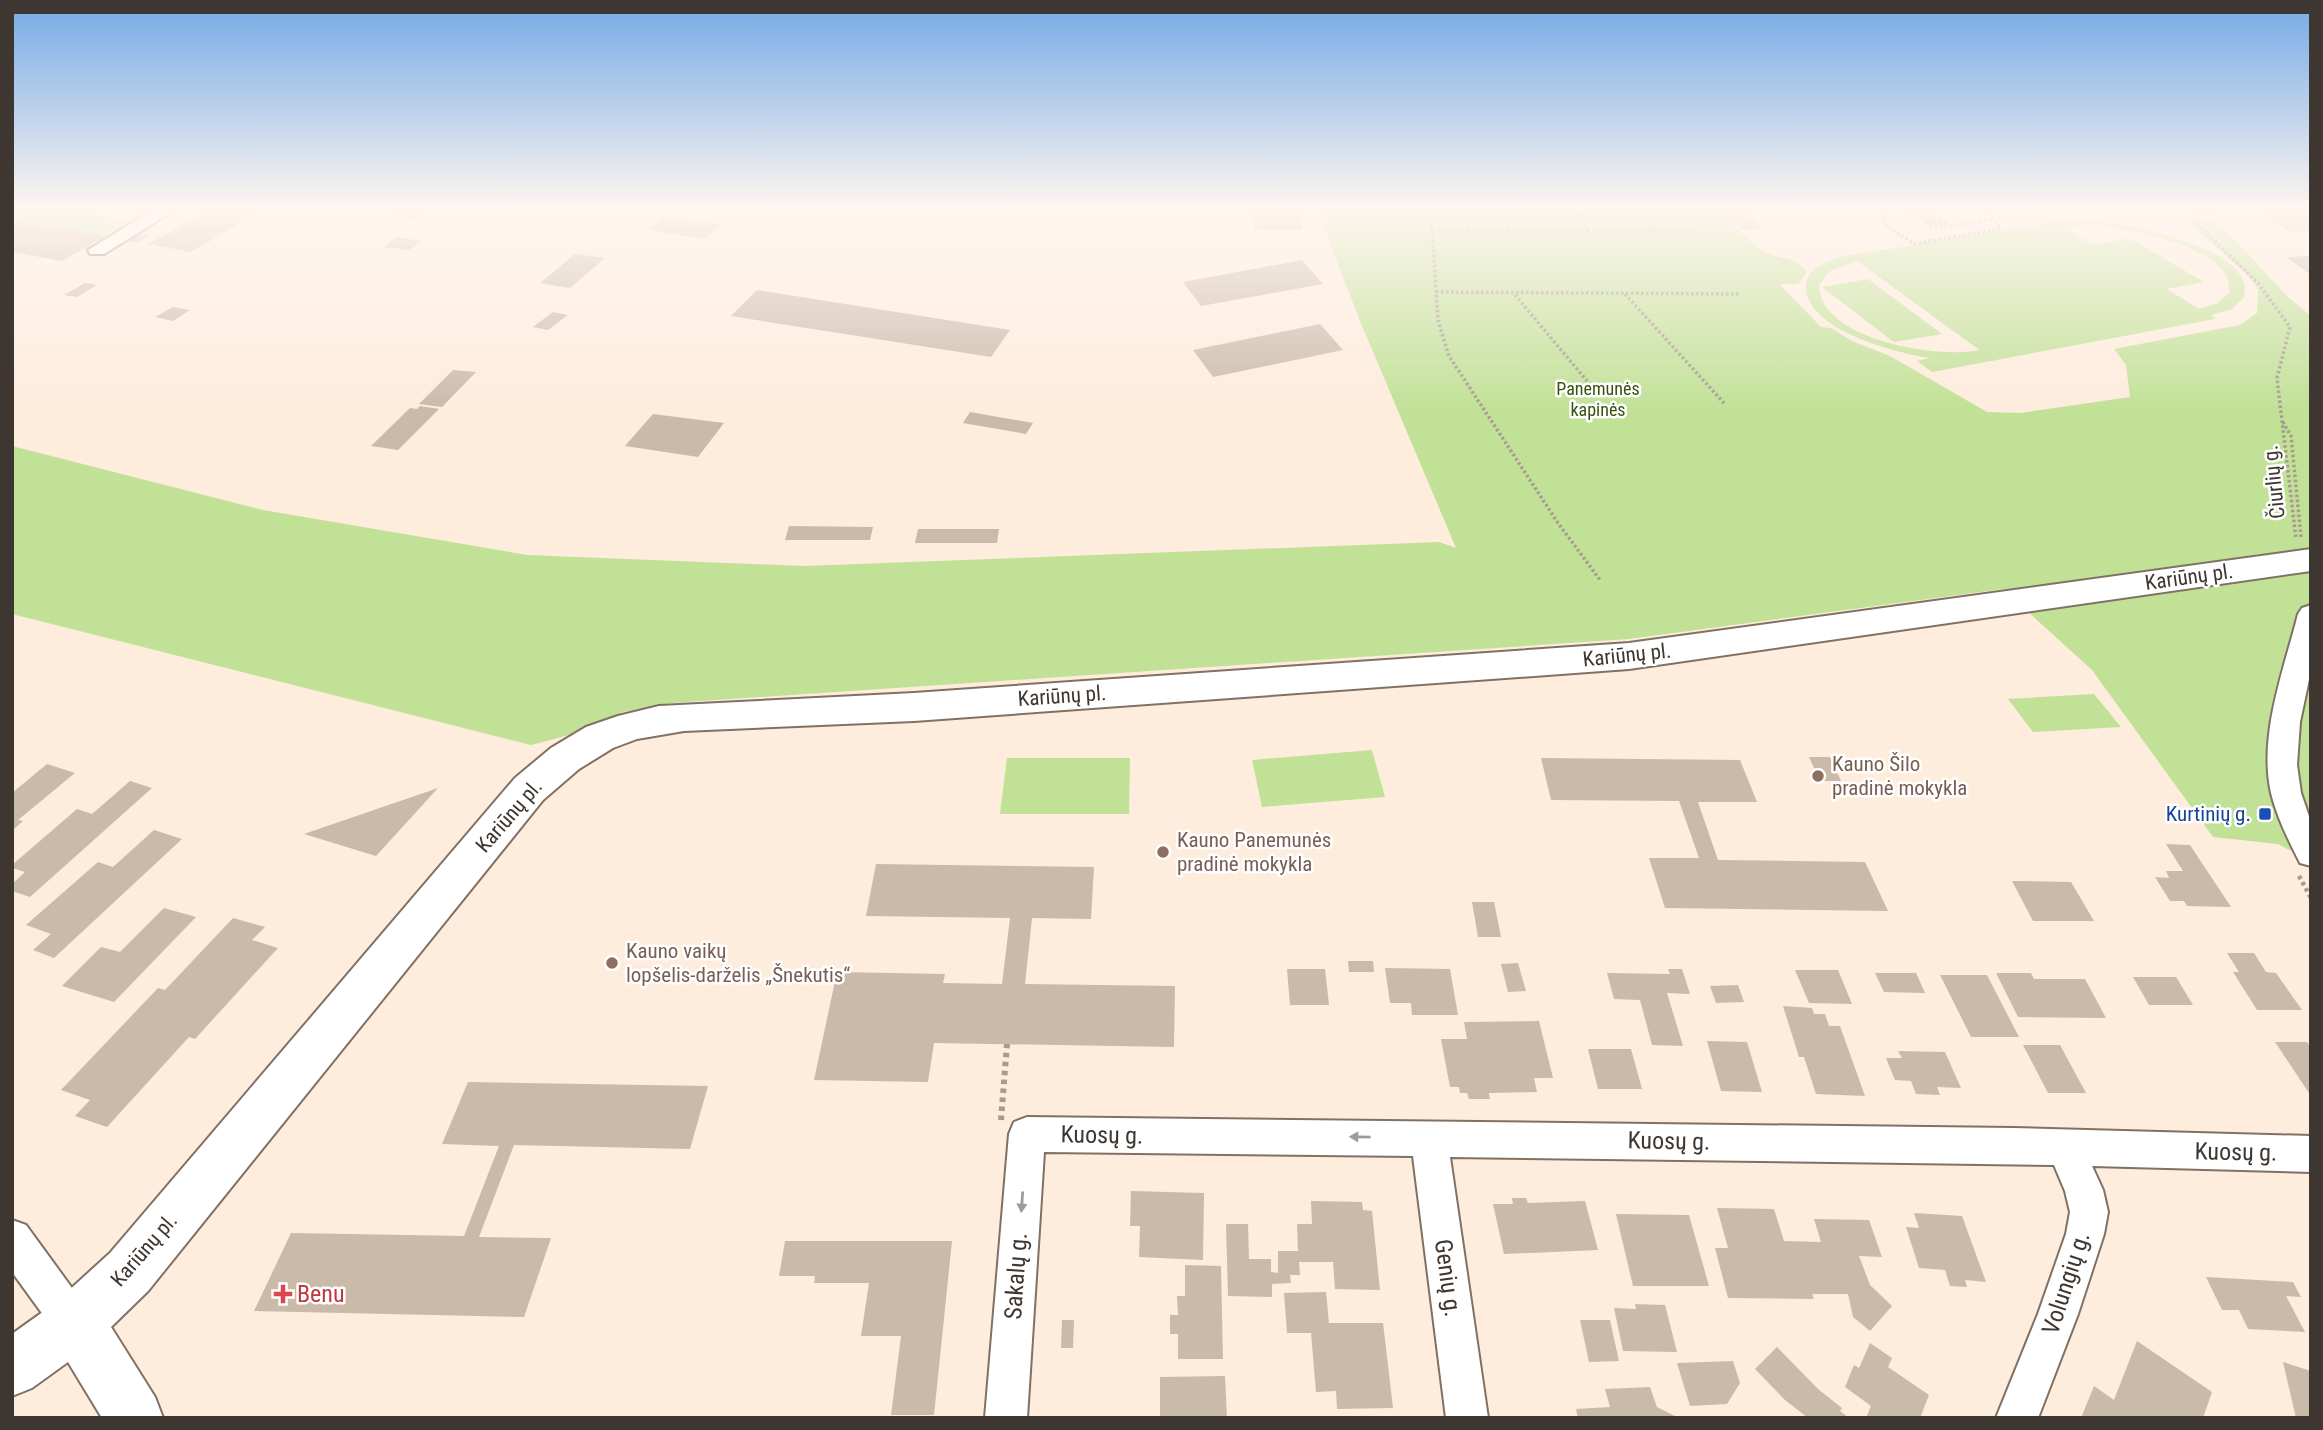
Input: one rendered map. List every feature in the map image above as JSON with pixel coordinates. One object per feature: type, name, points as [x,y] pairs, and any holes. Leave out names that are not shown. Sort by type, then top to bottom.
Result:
[{"type":"street","name":"Kariūnų pl.","points":[[12,1368],[74,1324],[129,1272],[529,789],[557,763],[581,747],[623,727],[684,717],[927,706],[1629,656],[2303,545]]},
{"type":"street","points":[[2311,614],[2282,747],[2284,784],[2295,822],[2311,854]]},
{"type":"street","name":"Kuosų g.","points":[[1014,1129],[2311,1154]]},
{"type":"street","name":"Sakalų g.","points":[[1006,1418],[1014,1129]]},
{"type":"street","name":"Genių g.","points":[[1429,1138],[1467,1418]]},
{"type":"street","name":"Volungių g.","points":[[2017,1418],[2058,1314],[2085,1234],[2089,1212],[2084,1190],[2065,1148]]},
{"type":"street","points":[[12,1239],[97,1354],[134,1418]]},
{"type":"path","points":[[1435,277],[1438,321],[1449,356],[1558,523],[1600,580]]},
{"type":"path","name":"Čiurlių g.","points":[[2252,277],[2279,306],[2290,327],[2277,378],[2303,545]]},
{"type":"path","points":[[1436,292],[1740,293]]},
{"type":"path","points":[[1514,294],[1593,388]]},
{"type":"path","points":[[1625,294],[1724,403]]},
{"type":"path","points":[[1007,1045],[1014,1129]]},
{"type":"green space","name":"Panemunės kapinės","points":[[1343,277],[1803,277],[1798,284],[1779,284],[1821,327],[1831,328],[1852,341],[1890,356],[1987,412],[2020,413],[2130,397],[2126,365],[2114,349],[2240,325],[2257,313],[2258,289],[2249,277],[2269,277],[2311,316],[2311,861],[2278,844],[2213,837],[2092,670],[2003,589],[1629,639],[671,703],[623,712],[569,735],[531,745],[12,614],[12,446],[263,510],[527,555],[804,566],[1439,542],[1456,548]]},
{"type":"green space","points":[[1808,277],[1825,277],[1819,285],[1824,304],[1839,320],[1859,332],[1884,342],[1911,348],[1960,352],[1979,350],[1879,277],[2195,277],[2204,282],[2167,289],[2199,309],[2218,303],[2229,293],[2227,277],[2240,277],[2244,297],[2232,309],[2211,315],[2215,319],[1932,372],[1917,361],[1930,358],[1876,345],[1836,327],[1820,315],[1810,302]]},
{"type":"green space","points":[[1868,279],[1942,334],[1894,342],[1822,287]]},
{"type":"green space","points":[[2094,694],[2121,727],[2033,732],[2008,699]]},
{"type":"green space","points":[[1372,750],[1385,797],[1262,807],[1252,760]]},
{"type":"green space","points":[[1007,758],[1130,758],[1129,814],[1000,814]]},
{"type":"building","points":[[548,277],[583,277],[570,288],[540,283]]},
{"type":"building","points":[[1211,277],[1317,277],[1323,284],[1201,306],[1183,282]]},
{"type":"building","points":[[85,283],[97,285],[77,297],[64,295]]},
{"type":"building","points":[[757,290],[1010,330],[991,357],[731,316]]},
{"type":"building","points":[[173,307],[190,310],[173,321],[155,317]]},
{"type":"building","points":[[553,312],[568,315],[548,330],[533,327]]},
{"type":"building","points":[[1320,324],[1343,350],[1213,377],[1193,350]]},
{"type":"building","points":[[453,370],[476,372],[442,407],[419,404]]},
{"type":"building","points":[[420,406],[439,409],[398,450],[371,446],[410,408],[417,409]]},
{"type":"building","points":[[970,412],[1033,423],[1026,434],[963,423]]},
{"type":"building","points":[[653,414],[724,423],[698,457],[625,446]]},
{"type":"building","points":[[789,526],[873,527],[870,540],[785,540]]},
{"type":"building","points":[[918,529],[999,529],[997,543],[915,543]]},
{"type":"building","points":[[1809,757],[1830,757],[1841,781],[1820,781]]},
{"type":"building","points":[[1541,758],[1740,760],[1757,802],[1698,802],[1718,860],[1865,862],[1888,911],[1665,908],[1649,858],[1699,858],[1679,801],[1551,800]]},
{"type":"building","points":[[47,764],[75,773],[18,820],[23,821],[12,831],[12,793]]},
{"type":"building","points":[[130,781],[152,788],[30,897],[12,891],[12,884],[25,872],[12,868],[12,865],[77,809],[92,814]]},
{"type":"building","points":[[438,788],[376,856],[304,834]]},
{"type":"building","points":[[154,830],[182,839],[54,958],[33,950],[51,934],[26,925],[98,862],[113,867]]},
{"type":"building","points":[[2166,844],[2190,845],[2231,907],[2187,906],[2184,901],[2170,901],[2155,877],[2169,878],[2166,871],[2183,871]]},
{"type":"building","points":[[876,864],[1094,867],[1091,919],[1032,918],[1025,984],[1175,986],[1174,1047],[934,1043],[928,1082],[814,1080],[837,972],[945,974],[943,983],[1002,984],[1010,918],[866,916]]},
{"type":"building","points":[[2012,881],[2071,882],[2094,921],[2033,921]]},
{"type":"building","points":[[1472,902],[1494,902],[1501,937],[1478,937]]},
{"type":"building","points":[[164,908],[196,917],[114,1002],[62,986],[101,947],[120,952]]},
{"type":"building","points":[[233,918],[265,927],[252,940],[278,948],[195,1039],[189,1037],[107,1127],[75,1116],[90,1100],[61,1090],[158,988],[165,990]]},
{"type":"building","points":[[2227,953],[2254,953],[2266,972],[2276,973],[2302,1010],[2257,1010],[2233,972],[2239,972]]},
{"type":"building","points":[[1348,961],[1373,961],[1374,972],[1349,972]]},
{"type":"building","points":[[1518,963],[1526,991],[1508,992],[1501,964]]},
{"type":"building","points":[[1385,968],[1450,969],[1458,1015],[1412,1015],[1411,1003],[1390,1003]]},
{"type":"building","points":[[1287,969],[1325,969],[1329,1005],[1290,1005]]},
{"type":"building","points":[[1668,969],[1682,969],[1690,994],[1667,993],[1683,1046],[1652,1045],[1640,1000],[1614,999],[1607,973],[1670,974]]},
{"type":"building","points":[[1795,970],[1838,970],[1852,1004],[1809,1003]]},
{"type":"building","points":[[1875,973],[1916,973],[1925,993],[1884,992]]},
{"type":"building","points":[[1996,973],[2031,973],[2034,979],[2085,979],[2106,1018],[2018,1017]]},
{"type":"building","points":[[1940,975],[1987,975],[2019,1037],[1971,1037]]},
{"type":"building","points":[[2133,977],[2176,977],[2193,1005],[2149,1005]]},
{"type":"building","points":[[1738,985],[1744,1002],[1716,1003],[1710,986]]},
{"type":"building","points":[[1783,1006],[1812,1008],[1814,1014],[1825,1014],[1829,1026],[1840,1026],[1865,1096],[1816,1094],[1804,1057],[1799,1057]]},
{"type":"building","points":[[1539,1021],[1553,1078],[1534,1078],[1537,1092],[1489,1093],[1490,1099],[1469,1099],[1467,1093],[1460,1093],[1459,1087],[1450,1087],[1441,1039],[1467,1039],[1464,1022]]},
{"type":"building","points":[[1707,1041],[1747,1042],[1762,1092],[1721,1091]]},
{"type":"building","points":[[2275,1042],[2307,1042],[2311,1048],[2311,1096]]},
{"type":"building","points":[[2023,1045],[2060,1045],[2086,1093],[2048,1093]]},
{"type":"building","points":[[1588,1049],[1631,1049],[1642,1089],[1598,1089]]},
{"type":"building","points":[[1898,1051],[1945,1052],[1961,1088],[1937,1087],[1940,1095],[1916,1094],[1911,1081],[1895,1080],[1886,1058],[1902,1058]]},
{"type":"building","points":[[468,1082],[708,1086],[690,1149],[514,1145],[479,1237],[551,1238],[524,1317],[254,1311],[291,1233],[464,1236],[499,1146],[442,1144]]},
{"type":"building","points":[[1131,1191],[1204,1193],[1203,1260],[1139,1257],[1140,1226],[1130,1226]]},
{"type":"building","points":[[1512,1198],[1526,1198],[1528,1203],[1585,1201],[1598,1250],[1504,1254],[1493,1204],[1513,1204]]},
{"type":"building","points":[[1311,1201],[1362,1202],[1363,1210],[1372,1211],[1380,1290],[1335,1289],[1333,1262],[1299,1262],[1300,1275],[1290,1275],[1291,1283],[1272,1284],[1272,1297],[1228,1296],[1226,1224],[1248,1224],[1249,1259],[1271,1259],[1271,1272],[1278,1273],[1278,1251],[1298,1251],[1297,1224],[1312,1224]]},
{"type":"building","points":[[1717,1208],[1774,1209],[1784,1241],[1821,1242],[1814,1219],[1869,1220],[1882,1257],[1859,1256],[1870,1285],[1892,1306],[1870,1331],[1853,1317],[1848,1294],[1812,1294],[1814,1299],[1728,1298],[1715,1248],[1728,1248]]},
{"type":"building","points":[[1914,1213],[1962,1216],[1986,1282],[1965,1280],[1967,1287],[1950,1286],[1945,1270],[1919,1268],[1906,1227],[1919,1228]]},
{"type":"building","points":[[1616,1214],[1689,1215],[1709,1286],[1633,1286]]},
{"type":"building","points":[[785,1241],[952,1241],[934,1415],[891,1415],[901,1336],[861,1336],[869,1283],[814,1283],[815,1276],[779,1276]]},
{"type":"building","points":[[1185,1265],[1221,1266],[1223,1359],[1178,1359],[1178,1334],[1170,1334],[1170,1315],[1178,1315],[1177,1296],[1185,1296]]},
{"type":"building","points":[[2206,1277],[2293,1282],[2301,1297],[2286,1296],[2305,1332],[2248,1329],[2239,1310],[2222,1310]]},
{"type":"building","points":[[1326,1292],[1329,1323],[1383,1323],[1393,1408],[1337,1409],[1336,1391],[1316,1392],[1311,1333],[1287,1333],[1284,1293]]},
{"type":"building","points":[[1635,1304],[1665,1305],[1677,1352],[1623,1351],[1614,1308],[1636,1309]]},
{"type":"building","points":[[1062,1320],[1074,1320],[1073,1348],[1061,1348]]},
{"type":"building","points":[[1580,1320],[1610,1320],[1619,1361],[1589,1362]]},
{"type":"building","points":[[2137,1341],[2212,1392],[2203,1418],[2081,1418],[2094,1386],[2114,1400]]},
{"type":"building","points":[[1870,1343],[1892,1358],[1888,1367],[1929,1395],[1920,1418],[1866,1418],[1871,1406],[1845,1387],[1854,1365],[1859,1368]]},
{"type":"building","points":[[1777,1347],[1818,1389],[1842,1408],[1840,1411],[1849,1418],[1808,1418],[1785,1400],[1755,1369]]},
{"type":"building","points":[[1733,1361],[1740,1383],[1727,1404],[1690,1406],[1677,1363]]},
{"type":"building","points":[[2283,1362],[2311,1371],[2311,1418],[2296,1418]]},
{"type":"building","points":[[1225,1376],[1227,1418],[1160,1418],[1160,1377]]},
{"type":"building","points":[[1650,1387],[1657,1407],[1679,1418],[1578,1418],[1576,1409],[1610,1407],[1605,1389]]},
{"type":"place","name":"Kauno Šilo pradinė mokykla","points":[[1818,776]]},
{"type":"place","name":"Kurtinių g.","points":[[2265,814]]},
{"type":"place","name":"Kauno Panemunės pradinė mokykla","points":[[1163,852]]},
{"type":"place","name":"Kauno vaikų lopšelis-darželis „Šnekutis“","points":[[612,963]]},
{"type":"place","name":"Benu","points":[[283,1294]]}]
